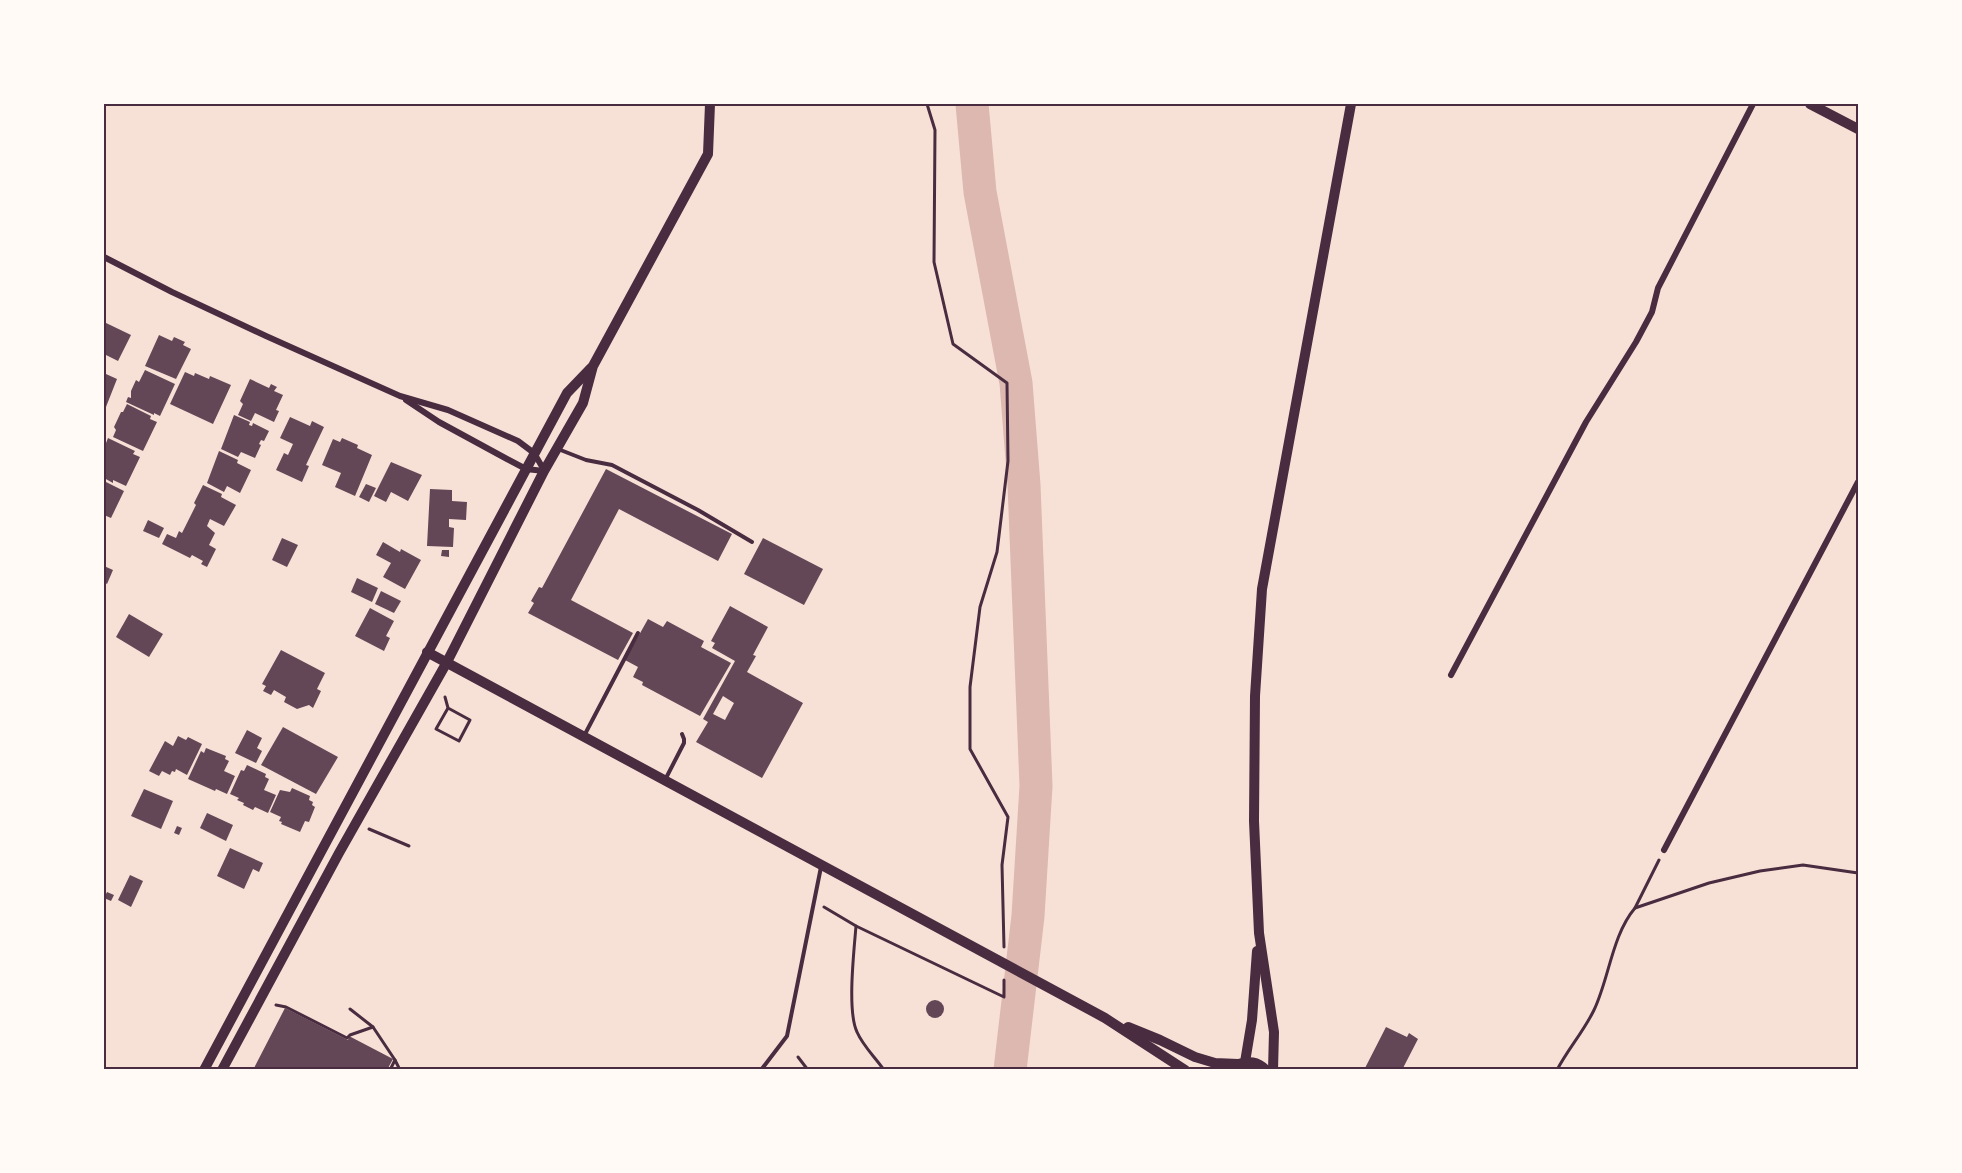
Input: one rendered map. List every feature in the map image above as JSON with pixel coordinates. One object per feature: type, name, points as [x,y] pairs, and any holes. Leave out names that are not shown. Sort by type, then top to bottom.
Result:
[{"type":"main road","points":[[222,1070],[339,853],[447,662],[544,471],[584,403],[593,366],[708,154],[710,104]]},
{"type":"main road","points":[[1273,1070],[1274,1032],[1259,933],[1254,821],[1255,707],[1262,589],[1351,104]]},
{"type":"main road","points":[[1810,104],[1858,129]]},
{"type":"main road","points":[[204,1070],[567,393],[593,366]]},
{"type":"main road","points":[[427,652],[1084,1006],[1185,1070]]},
{"type":"main road","points":[[1238,1065],[1252,1020],[1259,933]]},
{"type":"main road","points":[[1105,1018],[1195,1057],[1215,1063],[1238,1065],[1254,1062],[1266,1070]]},
{"type":"street","points":[[1451,675],[1586,422],[1652,312],[1658,288],[1754,104]]},
{"type":"street","points":[[104,256],[172,292],[400,396],[447,410],[518,441],[534,453],[544,471]]},
{"type":"street","points":[[400,396],[439,422],[526,469],[544,471]]},
{"type":"street","points":[[1664,850],[1858,482]]},
{"type":"lane","points":[[558,449],[586,460],[612,465],[698,510],[752,542]]},
{"type":"lane","points":[[583,736],[638,633]]},
{"type":"lane","points":[[665,781],[684,743],[682,734]]},
{"type":"lane","points":[[760,1070],[787,1036],[821,866]]},
{"type":"path","points":[[927,104],[934,130],[933,262],[953,344],[1008,383],[1008,461],[999,541],[980,607],[970,687],[970,749],[1008,817],[1002,865],[1004,951]]},
{"type":"path","points":[[445,697],[447,708],[436,729],[459,741],[470,720],[447,708]]},
{"type":"path","points":[[369,829],[410,846]]},
{"type":"path","points":[[1557,1070],[1594,1010],[1629,914],[1635,908],[1664,850]]},
{"type":"path","points":[[1635,908],[1709,883],[1760,871],[1803,865],[1858,873]]},
{"type":"path","points":[[824,907],[856,926],[1004,997],[1004,975]]},
{"type":"path","points":[[856,926],[852,973],[855,1026],[867,1048],[884,1070]]},
{"type":"path","points":[[276,1005],[286,1007],[347,1038],[373,1027]]},
{"type":"path","points":[[350,1009],[373,1027],[399,1070]]},
{"type":"path","points":[[798,1057],[808,1070]]},
{"type":"path","points":[[390,1070],[394,1060]]},
{"type":"building","points":[[104,322],[131,335],[118,361],[104,354]]},
{"type":"building","points":[[159,335],[172,341],[174,337],[185,342],[183,345],[191,349],[176,379],[145,366]]},
{"type":"building","points":[[145,370],[175,384],[160,416],[126,402],[128,397],[131,398],[131,391],[136,380],[139,382]]},
{"type":"building","points":[[185,372],[194,376],[195,373],[209,379],[210,376],[231,385],[213,424],[170,404]]},
{"type":"building","points":[[106,374],[117,379],[104,412],[104,380]]},
{"type":"building","points":[[250,379],[269,388],[271,384],[277,387],[274,391],[283,395],[276,410],[279,411],[274,422],[255,413],[251,421],[238,415],[243,404],[240,401]]},
{"type":"building","points":[[127,404],[151,416],[150,419],[157,422],[143,451],[113,437],[116,430],[114,427]]},
{"type":"building","points":[[234,415],[250,422],[249,425],[252,426],[253,423],[269,431],[264,441],[261,440],[255,458],[241,452],[238,457],[221,449]]},
{"type":"building","points":[[290,417],[310,426],[312,421],[324,427],[306,465],[309,466],[302,482],[276,470],[284,453],[288,455],[293,444],[280,438]]},
{"type":"building","points":[[108,438],[135,451],[133,454],[140,457],[126,486],[104,478],[104,448]]},
{"type":"building","points":[[342,438],[372,455],[355,496],[335,487],[341,473],[322,465],[333,439],[340,442]]},
{"type":"building","points":[[219,451],[238,460],[237,463],[251,470],[240,493],[227,486],[224,492],[207,483]]},
{"type":"building","points":[[391,462],[422,475],[408,501],[391,492],[386,502],[374,496]]},
{"type":"building","points":[[606,469],[732,534],[718,561],[619,509],[571,600],[633,633],[618,660],[528,613],[534,603],[531,601],[539,587],[542,588]]},
{"type":"building","points":[[104,481],[124,491],[111,518],[104,515]]},
{"type":"building","points":[[366,484],[376,488],[369,502],[359,497]]},
{"type":"building","points":[[203,485],[222,494],[221,497],[236,505],[224,526],[210,519],[207,526],[215,533],[209,545],[216,549],[207,567],[201,564],[203,561],[192,555],[190,558],[162,544],[167,534],[176,538],[179,531],[182,533]]},
{"type":"building","points":[[430,489],[452,490],[452,501],[467,502],[466,520],[449,519],[449,527],[454,528],[453,547],[427,546]]},
{"type":"building","points":[[148,520],[164,528],[159,538],[143,531]]},
{"type":"building","points":[[282,538],[298,545],[287,567],[272,560]]},
{"type":"building","points":[[763,538],[823,569],[804,605],[744,574]]},
{"type":"building","points":[[383,542],[421,560],[405,589],[383,577],[391,563],[376,555]]},
{"type":"building","points":[[442,550],[449,550],[449,557],[441,556]]},
{"type":"building","points":[[104,566],[113,570],[107,584],[104,582]]},
{"type":"building","points":[[357,578],[378,588],[372,602],[351,592]]},
{"type":"building","points":[[381,591],[401,601],[394,613],[375,604]]},
{"type":"building","points":[[730,606],[768,627],[747,672],[803,703],[762,778],[696,742],[708,722],[703,719],[735,661],[712,648],[715,643],[711,641]],"holes":[[[723,696],[734,703],[725,720],[713,714]]]},
{"type":"building","points":[[370,608],[394,621],[386,636],[390,638],[384,651],[355,636]]},
{"type":"building","points":[[129,614],[163,634],[149,657],[116,637]]},
{"type":"building","points":[[648,619],[663,627],[667,621],[704,641],[701,647],[731,663],[700,716],[642,685],[643,682],[633,677],[638,667],[625,660]]},
{"type":"building","points":[[281,650],[325,673],[317,689],[321,691],[313,708],[309,705],[297,709],[284,702],[286,697],[274,690],[271,695],[263,691],[266,686],[262,684]]},
{"type":"building","points":[[283,727],[338,757],[316,794],[261,765]]},
{"type":"building","points":[[247,730],[262,738],[257,748],[262,751],[256,763],[235,753]]},
{"type":"building","points":[[178,736],[186,740],[188,737],[202,744],[187,775],[176,769],[170,775],[162,771],[159,776],[149,771],[165,741],[173,746]]},
{"type":"building","points":[[206,748],[226,756],[225,759],[229,761],[224,771],[235,776],[227,794],[188,779],[201,751],[204,753]]},
{"type":"building","points":[[247,765],[266,774],[265,777],[269,779],[264,790],[276,795],[268,813],[243,805],[244,803],[237,800],[239,798],[230,794],[241,770],[244,771]]},
{"type":"building","points":[[292,788],[310,796],[309,800],[315,807],[309,822],[305,821],[300,832],[281,824],[282,822],[279,821],[281,817],[270,812],[280,790],[290,792]]},
{"type":"building","points":[[144,789],[173,801],[161,829],[131,816]]},
{"type":"building","points":[[207,813],[233,825],[226,841],[200,828]]},
{"type":"building","points":[[177,826],[182,828],[179,835],[174,833]]},
{"type":"building","points":[[230,848],[263,863],[259,872],[253,869],[244,889],[217,876]]},
{"type":"building","points":[[130,875],[143,881],[131,907],[118,900]]},
{"type":"building","points":[[107,892],[114,895],[111,901],[104,898]]},
{"type":"building","points":[[935,1000],[941,1003],[944,1009],[941,1015],[935,1018],[929,1015],[926,1009],[929,1003]]},
{"type":"building","points":[[285,1008],[348,1040],[349,1036],[393,1059],[387,1070],[253,1070]]},
{"type":"building","points":[[1386,1027],[1407,1037],[1409,1033],[1418,1039],[1402,1070],[1364,1070]]},
{"type":"waterway","points":[[972,104],[980,192],[1016,383],[1024,485],[1036,786],[1028,916],[1010,1070]]}]
